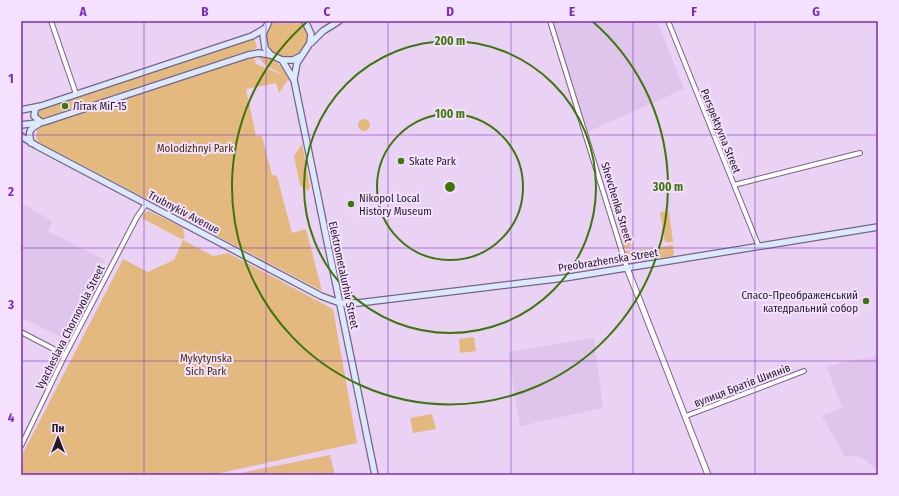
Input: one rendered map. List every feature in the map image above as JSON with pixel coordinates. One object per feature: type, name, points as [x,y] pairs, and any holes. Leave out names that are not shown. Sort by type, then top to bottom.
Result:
[{"type":"main road","points":[[21,110],[37,107],[252,36],[264,29],[269,21]]},
{"type":"main road","points":[[305,21],[311,34],[310,43]]},
{"type":"main road","name":"Elektrometalurhiv Street","points":[[294,80],[297,63],[310,43],[323,31],[339,21]]},
{"type":"main road","points":[[264,29],[264,43],[271,55]]},
{"type":"main road","points":[[31,143],[29,136],[32,127],[42,122],[248,55],[259,53],[271,55],[282,60],[293,60],[302,56]]},
{"type":"main road","name":"Elektrometalurhiv Street","points":[[282,60],[294,80],[375,475]]},
{"type":"main road","points":[[37,107],[34,110],[34,116],[36,120],[42,122]]},
{"type":"main road","points":[[21,125],[42,122]]},
{"type":"main road","name":"Trubnykiv Avenue","points":[[21,136],[31,143],[146,204],[329,300],[340,304]]},
{"type":"main road","name":"Preobrazhenska Street","points":[[340,304],[358,304],[564,278],[878,227]]},
{"type":"street","points":[[51,21],[76,94]]},
{"type":"street","name":"Shevchenka Street","points":[[550,21],[626,268],[686,416],[708,475]]},
{"type":"street","name":"Perspektyvna Street","points":[[668,21],[759,247]]},
{"type":"street","points":[[734,185],[860,153]]},
{"type":"street","name":"Vyacheslava Chornovola Street","points":[[21,446],[65,355],[137,217],[146,204]]},
{"type":"street","points":[[21,332],[65,355]]},
{"type":"street","name":"вулиця Братів Шиянів","points":[[686,416],[804,370]]},
{"type":"shaded area","points":[[553,21],[657,21],[684,89],[587,132]]},
{"type":"shaded area","points":[[21,203],[52,221],[48,231],[105,260],[64,339],[21,317]]},
{"type":"shaded area","points":[[594,338],[603,408],[520,426],[508,352]]},
{"type":"shaded area","points":[[878,356],[878,472],[867,461],[855,455],[845,457],[822,416],[842,408],[827,367],[844,362]]},
{"type":"green space","points":[[274,21],[300,21],[307,31],[308,41],[304,49],[287,57],[278,56],[271,51],[267,40],[267,32]]},
{"type":"green space","points":[[254,37],[257,48],[40,119],[37,118],[37,110]]},
{"type":"green space","name":"Molodizhnyi Park","points":[[258,55],[276,62],[286,72],[288,76],[286,76],[294,80],[287,81],[279,93],[276,83],[246,89],[256,136],[262,136],[272,175],[277,176],[292,233],[306,229],[322,291],[40,143],[36,138],[37,131],[42,126],[254,56],[256,64],[283,75],[265,65]]},
{"type":"green space","points":[[364,119],[368,121],[370,125],[368,129],[364,131],[360,129],[358,125],[360,121]]},
{"type":"green space","points":[[302,144],[310,187],[308,191],[300,185],[294,156]]},
{"type":"green space","points":[[149,211],[183,228],[185,238],[181,239],[142,218],[144,213]]},
{"type":"green space","points":[[669,211],[673,242],[665,242],[660,212]]},
{"type":"green space","points":[[627,217],[631,247],[623,248],[619,218]]},
{"type":"green space","name":"Mykytynska Sich Park","points":[[183,240],[213,256],[228,253],[333,309],[357,443],[211,475],[21,475],[21,457],[123,259],[148,272],[174,260]]},
{"type":"green space","points":[[673,245],[673,256],[651,259],[650,249]]},
{"type":"green space","points":[[647,249],[648,260],[627,262],[624,251]]},
{"type":"green space","points":[[474,337],[476,351],[460,353],[459,339]]},
{"type":"green space","points":[[432,414],[436,429],[413,433],[410,418]]},
{"type":"green space","points":[[330,455],[335,475],[231,475]]},
{"type":"place","name":"Літак МіГ-15","points":[[65,106]]},
{"type":"place","name":"Skate Park","points":[[401,161]]},
{"type":"place","name":"Nikopol Local History Museum","points":[[351,204]]},
{"type":"place","name":"Спасо-Преображенський катедральний собор","points":[[866,301]]}]
